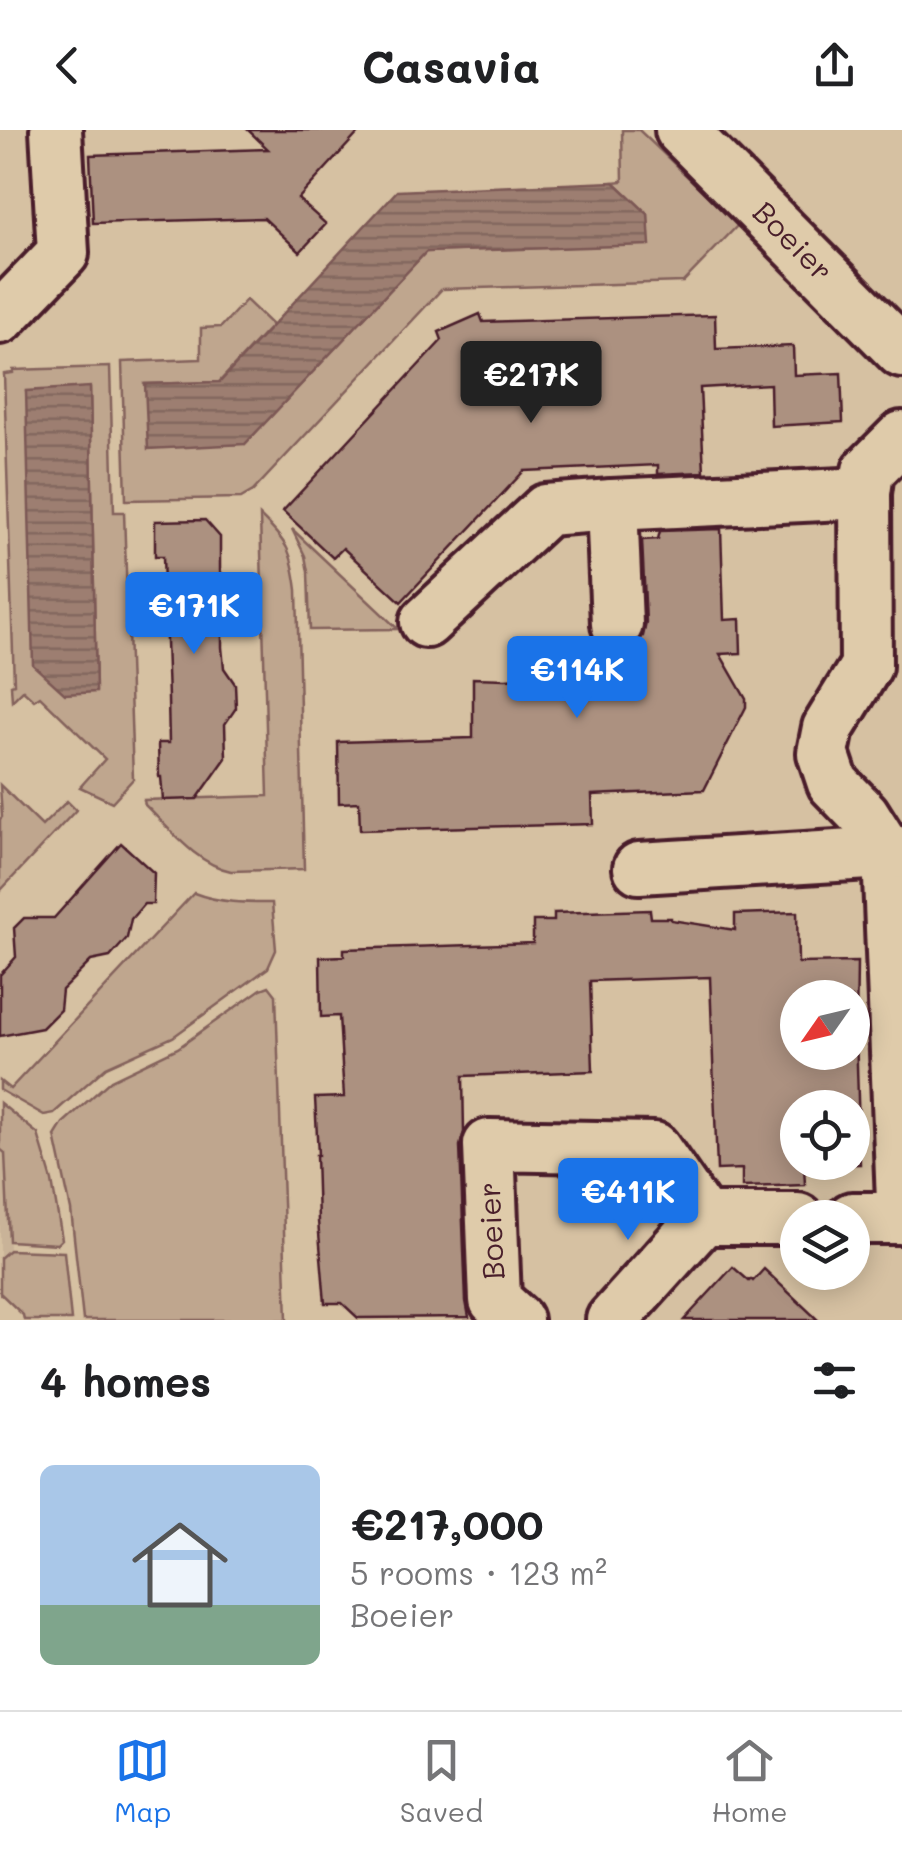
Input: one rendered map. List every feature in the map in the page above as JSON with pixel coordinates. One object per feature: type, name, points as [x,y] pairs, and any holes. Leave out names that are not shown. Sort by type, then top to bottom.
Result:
[{"type":"street","points":[[0,318],[63,253],[56,130]]},
{"type":"street","name":"Boeier","points":[[681,130],[902,352]]},
{"type":"street","points":[[902,436],[868,470],[866,666],[828,728],[823,752],[833,783],[895,852],[902,1201]]},
{"type":"street","points":[[426,622],[546,510],[865,493]]},
{"type":"street","points":[[612,505],[617,624]]},
{"type":"street","points":[[639,868],[895,852]]},
{"type":"street","name":"Boeier","points":[[517,1320],[496,1300],[489,1145],[654,1148],[703,1219]]},
{"type":"street","points":[[870,1218],[902,1218]]},
{"type":"street","points":[[612,1320],[703,1219],[780,1219]]},
{"type":"shaded area","points":[[622,130],[639,130],[738,225],[683,282],[442,289],[253,491],[241,498],[126,500],[122,362],[201,359],[201,328],[221,327],[246,300],[272,325],[219,382],[146,384],[245,444],[426,252],[649,244],[648,214],[614,182],[623,181]]},
{"type":"shaded area","points":[[614,182],[648,214],[650,245],[426,252],[245,444],[148,449],[145,384],[220,382],[397,191]]},
{"type":"shaded area","points":[[110,367],[114,512],[124,512],[133,779],[112,802],[80,787],[105,759],[40,696],[34,700],[23,690],[12,701],[4,374],[13,370]],"holes":[[[90,388],[96,692],[26,392]]]},
{"type":"shaded area","points":[[90,387],[96,692],[65,694],[33,665],[26,391]]},
{"type":"shaded area","points":[[260,516],[287,548],[297,590],[304,869],[231,871],[195,853],[144,800],[268,796]]},
{"type":"shaded area","points":[[292,529],[398,629],[310,630],[308,572]]},
{"type":"shaded area","points":[[0,785],[42,826],[67,801],[76,810],[0,891],[2,817]]},
{"type":"shaded area","points":[[194,893],[223,901],[272,903],[276,950],[268,968],[173,1037],[106,1067],[54,1113],[44,1115],[0,1090],[0,1081],[10,1089]]},
{"type":"shaded area","points":[[269,986],[276,995],[287,1320],[83,1320],[71,1210],[55,1136],[63,1123],[111,1080],[178,1048]]},
{"type":"shaded area","points":[[0,1103],[38,1134],[52,1181],[62,1239],[57,1244],[9,1241]]},
{"type":"shaded area","points":[[0,1149],[5,1153],[9,1250],[0,1258]]},
{"type":"shaded area","points":[[9,1250],[64,1252],[71,1320],[24,1320],[0,1293],[0,1258]]},
{"type":"building","points":[[248,130],[361,130],[298,199],[326,224],[300,252],[264,218],[93,223],[90,155],[268,149]]},
{"type":"building","points":[[480,314],[483,322],[715,315],[716,349],[793,346],[794,375],[841,373],[843,422],[771,426],[770,384],[700,388],[704,472],[658,474],[658,465],[524,471],[401,602],[343,548],[333,558],[283,511],[442,340],[439,332]]},
{"type":"building","points":[[205,520],[220,537],[220,571],[232,585],[232,612],[222,627],[222,647],[224,668],[235,684],[236,708],[225,724],[226,758],[197,799],[163,800],[158,743],[169,743],[168,698],[163,556],[155,556],[155,521]]},
{"type":"building","points":[[721,529],[724,620],[740,619],[741,653],[720,654],[746,699],[746,707],[704,790],[592,795],[593,824],[360,830],[359,802],[339,803],[338,742],[473,738],[473,678],[640,670],[639,641],[646,623],[642,540],[658,539],[660,531]]},
{"type":"building","points":[[121,843],[154,873],[153,904],[144,904],[131,919],[127,938],[110,957],[91,961],[62,990],[60,1010],[42,1028],[0,1036],[0,975],[16,957],[14,928],[24,918],[54,918]]},
{"type":"building","points":[[650,910],[651,918],[735,930],[735,914],[797,912],[798,963],[857,962],[857,980],[780,980],[780,1070],[857,1070],[858,1090],[780,1090],[780,1180],[805,1180],[805,1185],[742,1187],[742,1169],[717,1170],[710,977],[590,981],[593,1071],[463,1076],[464,1132],[460,1146],[469,1317],[358,1318],[342,1303],[325,1303],[315,1098],[344,1097],[339,1016],[321,1017],[320,957],[344,956],[344,949],[533,943],[533,921],[554,921],[554,913]]},
{"type":"building","points":[[733,1267],[749,1281],[764,1269],[780,1284],[780,1290],[786,1290],[818,1320],[684,1320]]}]
